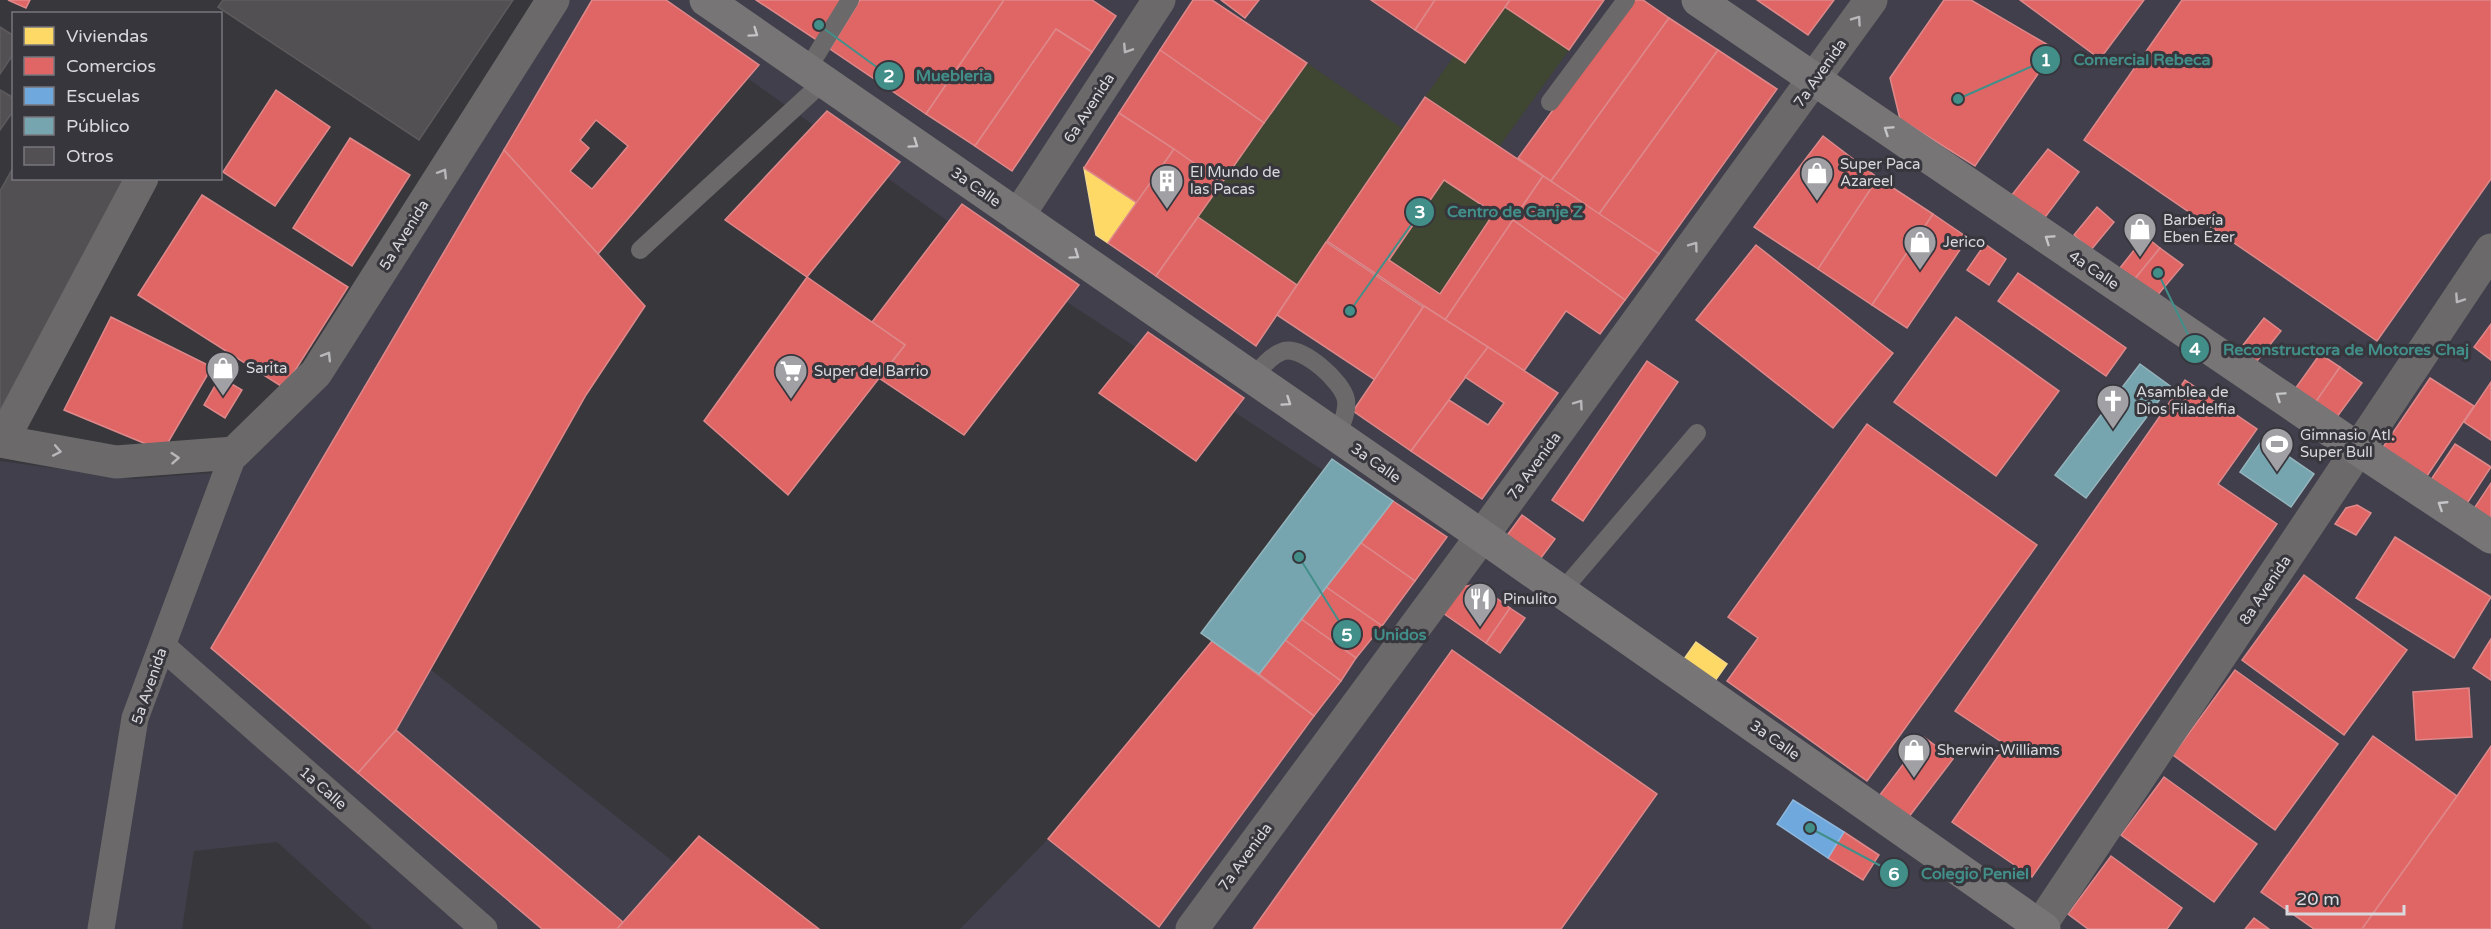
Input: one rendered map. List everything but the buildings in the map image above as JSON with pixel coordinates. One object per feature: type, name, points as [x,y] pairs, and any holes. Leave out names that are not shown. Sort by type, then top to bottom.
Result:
[{"type":"main road","name":"3a Calle","points":[[706,0],[1562,591],[2041,928]]},
{"type":"main road","name":"4a Calle","points":[[1698,0],[2491,537]]},
{"type":"street","name":"5a Avenida","points":[[101,929],[135,718],[234,453],[316,373],[553,0]]},
{"type":"street","name":"6a Avenida","points":[[1018,216],[1159,0]]},
{"type":"street","name":"7a Avenida","points":[[1192,929],[1482,536],[1871,0]]},
{"type":"street","points":[[141,180],[1,441],[116,462],[234,453]]},
{"type":"street","name":"8a Avenida","points":[[2041,928],[2491,250]]},
{"type":"street","name":"1a Calle","points":[[163,647],[484,929]]},
{"type":"lane","points":[[640,250],[815,76],[850,0]]},
{"type":"lane","points":[[1550,102],[1626,0]]},
{"type":"lane","points":[[1254,378],[1268,361],[1283,351],[1293,351],[1305,356],[1332,376],[1343,390],[1347,402],[1344,420],[1337,436]]},
{"type":"lane","points":[[1562,591],[1697,433]]},
{"type":"shaded area","points":[[562,0],[592,0],[265,556],[430,669],[675,863],[699,836],[819,929],[373,929],[277,842],[194,851],[182,929],[0,929],[0,461],[133,479],[211,473],[284,426]]},
{"type":"shaded area","points":[[638,0],[2491,0],[2491,929],[960,929],[1048,839],[1212,641],[1259,674],[1384,513],[1441,548],[991,252]]},
{"type":"green space","points":[[1505,7],[1569,50],[1499,147],[1425,97],[1454,56],[1465,63]]},
{"type":"green space","points":[[1307,63],[1403,129],[1297,285],[1198,217]]},
{"type":"green space","points":[[1444,180],[1494,213],[1440,294],[1389,260]]},
{"type":"place","name":"Muebleria","points":[[819,25]]},
{"type":"place","name":"Comercial Rebeca","points":[[1958,99]]},
{"type":"place","name":"Super Paca Azareel","points":[[1817,202]]},
{"type":"place","name":"El Mundo de las Pacas","points":[[1167,210]]},
{"type":"place","name":"Barbería Eben Ezer","points":[[2140,258]]},
{"type":"place","name":"Jerico","points":[[1920,271]]},
{"type":"place","name":"Reconstructora de Motores Chaj","points":[[2158,273]]},
{"type":"place","name":"Centro de Canje Z","points":[[1350,311]]},
{"type":"place","name":"Sarita","points":[[223,397]]},
{"type":"place","name":"Super del Barrio","points":[[791,400]]},
{"type":"place","name":"Asamblea de Dios Filadelfia","points":[[2113,430]]},
{"type":"place","name":"Gimnasio Atl. Super Bull","points":[[2277,473]]},
{"type":"place","name":"Unidos","points":[[1299,557]]},
{"type":"place","name":"Pinulito","points":[[1480,628]]},
{"type":"place","name":"Sherwin-Williams","points":[[1914,779]]},
{"type":"place","name":"Colegio Peniel","points":[[1810,828]]}]
